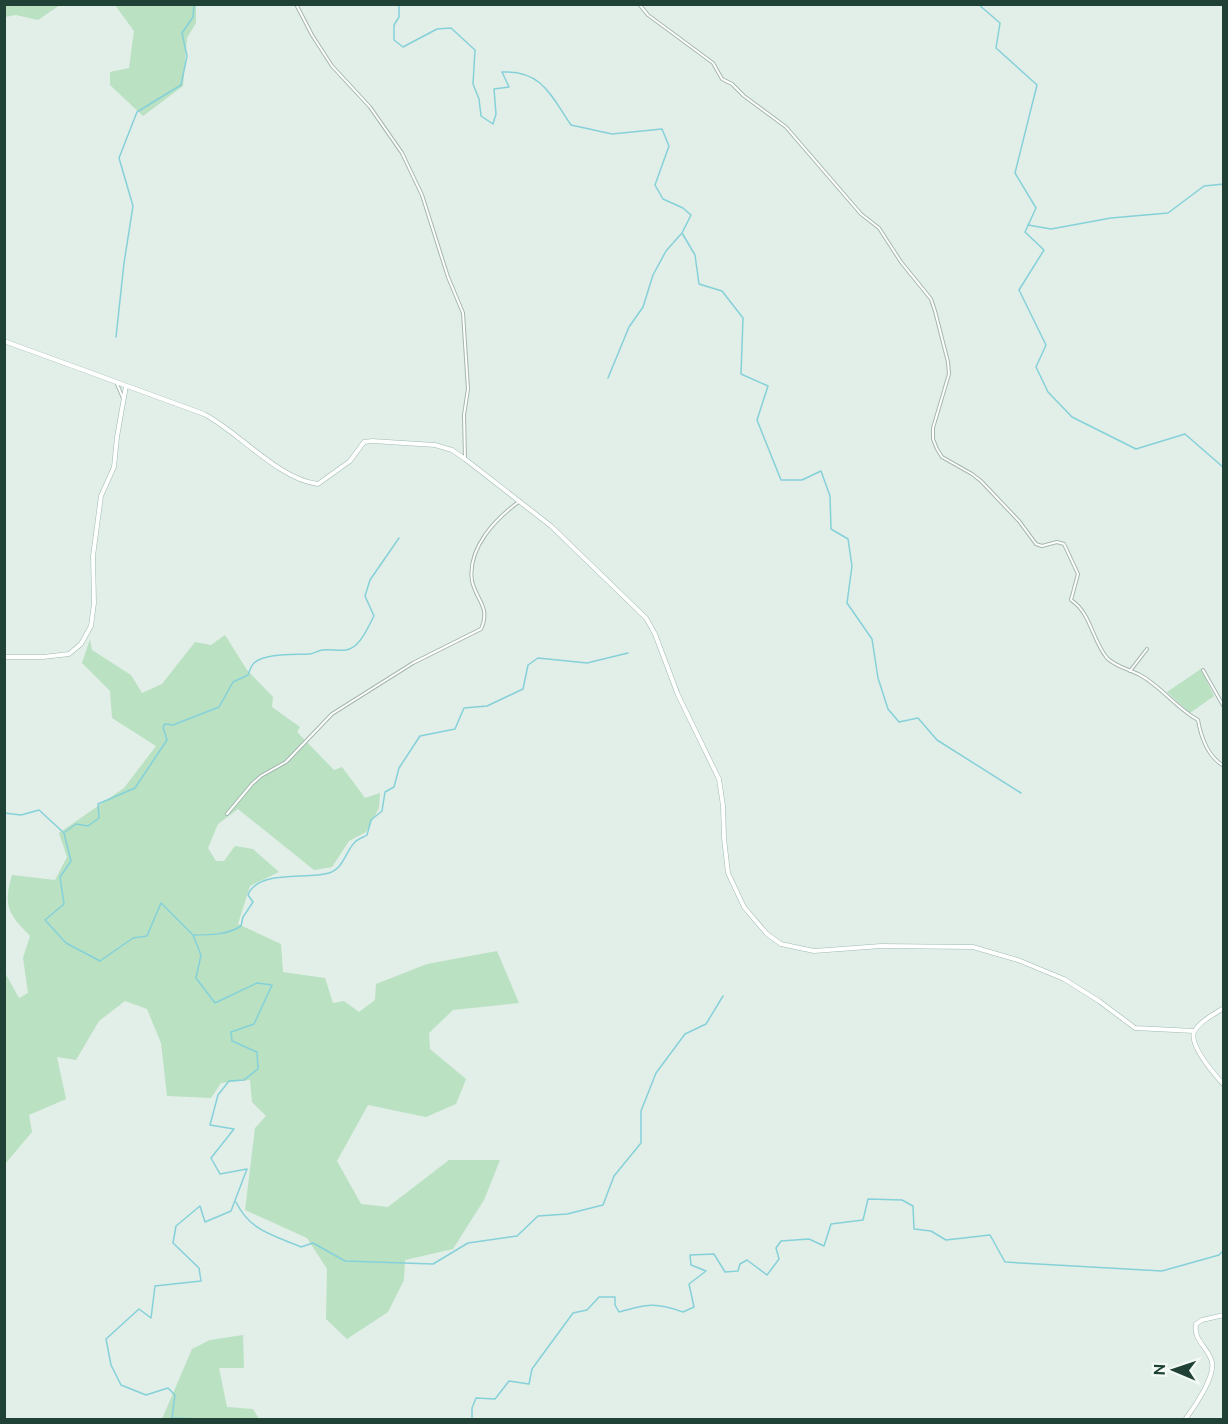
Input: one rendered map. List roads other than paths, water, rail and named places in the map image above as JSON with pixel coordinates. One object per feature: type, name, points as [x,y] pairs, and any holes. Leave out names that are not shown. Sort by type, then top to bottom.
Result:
[{"type":"street","points":[[296,4],[332,66],[370,107],[402,153],[423,197],[448,277],[463,313],[468,389],[464,415],[465,459]]},
{"type":"street","points":[[639,4],[648,15],[713,63],[722,79],[732,84],[744,96],[786,127],[861,214],[879,228],[901,262],[926,290],[933,303],[948,362],[946,385],[933,428],[933,439],[942,457],[981,481],[1019,521],[1036,544],[1042,546],[1057,542],[1064,544],[1078,574],[1071,600],[1079,605],[1099,646],[1109,660],[1153,683],[1187,714],[1198,720],[1201,735],[1216,762],[1224,766]]},
{"type":"street","points":[[4,341],[204,414],[220,423],[280,469],[313,483],[318,484],[350,461],[364,442],[435,445],[452,450],[520,501],[564,537],[646,618],[655,634],[678,695],[719,779],[728,873],[744,907],[767,934],[782,944],[814,951],[881,946],[973,947],[1018,960],[1064,979],[1135,1028],[1194,1032]]},
{"type":"street","points":[[115,382],[124,399]]},
{"type":"street","points":[[4,657],[69,654],[81,644],[91,626],[94,603],[93,556],[101,496],[114,467],[126,386]]},
{"type":"street","points":[[227,814],[257,780],[286,762],[332,714],[413,663],[479,631],[485,616],[472,582],[476,554],[488,529],[500,516],[520,501]]},
{"type":"street","points":[[1130,671],[1147,649]]},
{"type":"street","points":[[1203,670],[1217,699],[1224,707]]},
{"type":"street","points":[[1224,1008],[1202,1023],[1193,1036],[1196,1048],[1224,1085]]},
{"type":"street","points":[[1185,1419],[1213,1371],[1211,1358],[1197,1335],[1196,1324],[1208,1318],[1224,1315]]},
{"type":"waterway","points":[[116,337],[133,206],[119,158],[137,112],[181,85],[187,56],[182,33],[193,17],[194,4]]},
{"type":"waterway","points":[[399,4],[399,17],[394,25],[394,40],[403,47],[437,29],[451,28],[475,50],[473,84],[479,99],[481,116],[493,124],[496,114],[494,89],[509,87],[502,72],[527,75],[536,80],[551,95],[571,125],[612,134],[662,129],[669,146],[655,185],[663,199],[683,208],[691,215],[682,233],[695,255],[699,284],[722,291],[743,318],[741,374],[768,386],[757,420],[781,480],[802,480],[821,471],[830,496],[831,529],[848,539],[852,566],[847,603],[872,639],[878,678],[888,709],[899,722],[918,718],[937,740],[1021,793]]},
{"type":"waterway","points":[[978,4],[1000,23],[996,48],[1037,85],[1015,173],[1036,208],[1025,232],[1044,250],[1019,290],[1046,345],[1036,367],[1048,392],[1072,417],[1136,449],[1185,434],[1224,468]]},
{"type":"waterway","points":[[1028,225],[1051,229],[1111,218],[1168,213],[1204,186],[1224,184]]},
{"type":"waterway","points":[[608,378],[629,327],[643,307],[653,275],[666,251],[681,234]]},
{"type":"waterway","points":[[65,832],[76,824],[88,826],[99,818],[98,804],[135,788],[167,740],[163,727],[165,724],[173,725],[219,707],[233,682],[248,675],[253,664],[259,660],[273,656],[311,654],[322,650],[344,650],[357,644],[374,616],[365,596],[370,580],[399,538]]},
{"type":"waterway","points":[[194,935],[224,933],[241,926],[243,917],[253,902],[248,895],[253,887],[262,882],[272,878],[320,875],[334,871],[355,842],[367,835],[371,820],[382,811],[385,792],[394,787],[399,768],[420,736],[455,729],[464,708],[487,706],[523,689],[528,665],[538,658],[587,663],[628,653]]},
{"type":"waterway","points":[[4,813],[21,815],[39,810],[64,833],[71,861],[60,877],[64,904],[45,920],[66,943],[100,961],[133,938],[147,936],[161,903],[193,935],[201,955],[196,978],[215,1003],[257,983],[272,985],[254,1024],[231,1032],[232,1041],[257,1052],[258,1069],[244,1080],[229,1081],[218,1095],[210,1125],[234,1129],[211,1158],[220,1174],[247,1169],[231,1211],[205,1222],[200,1206],[176,1226],[173,1243],[199,1268],[201,1281],[155,1286],[151,1318],[139,1309],[106,1339],[111,1365],[121,1385],[146,1395],[168,1388],[175,1395],[172,1418],[228,1420]]},
{"type":"waterway","points":[[236,1202],[248,1220],[263,1231],[301,1247],[313,1243],[345,1261],[433,1264],[468,1243],[517,1236],[538,1216],[567,1214],[603,1205],[614,1176],[641,1143],[641,1111],[656,1073],[685,1034],[706,1024],[723,996]]},
{"type":"waterway","points":[[472,1420],[472,1408],[476,1398],[495,1399],[509,1381],[529,1384],[532,1369],[573,1313],[587,1310],[599,1297],[615,1297],[615,1305],[619,1312],[651,1305],[683,1312],[694,1307],[689,1284],[706,1271],[691,1265],[690,1255],[714,1254],[725,1272],[738,1271],[740,1264],[747,1260],[767,1275],[779,1259],[776,1248],[781,1241],[809,1239],[824,1246],[831,1224],[863,1220],[868,1199],[902,1200],[913,1206],[914,1229],[931,1231],[946,1240],[990,1235],[1005,1262],[1162,1271],[1219,1255],[1224,1250]]}]
